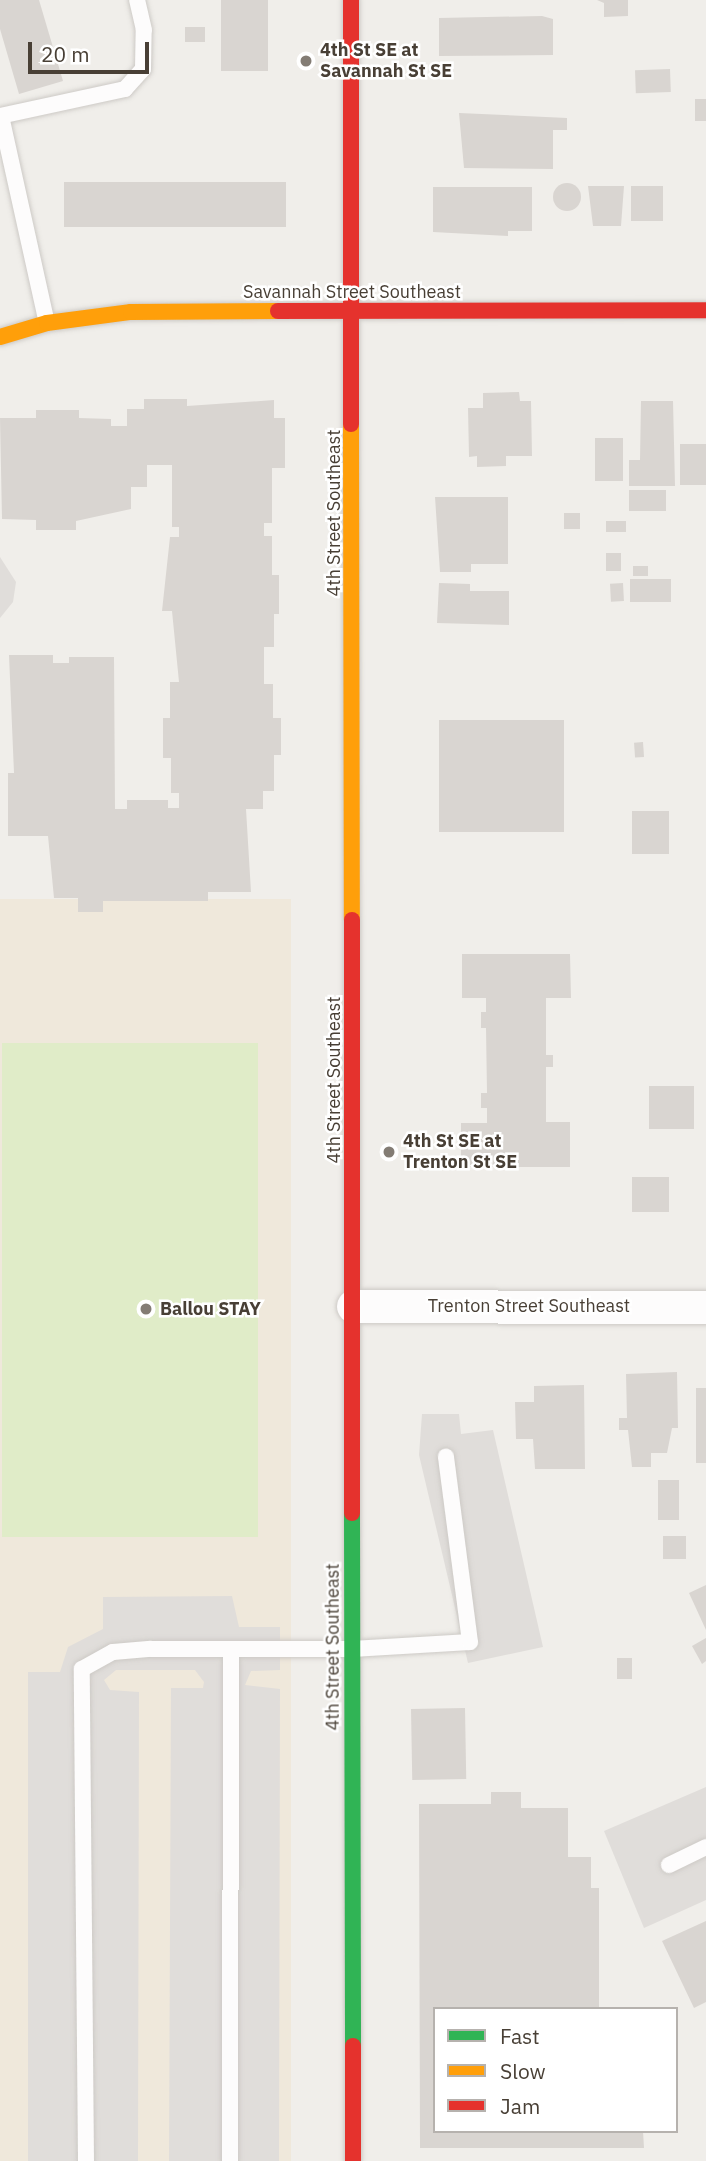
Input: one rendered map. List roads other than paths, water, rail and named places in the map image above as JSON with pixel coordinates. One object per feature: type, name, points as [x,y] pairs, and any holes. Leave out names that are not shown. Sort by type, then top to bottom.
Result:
[{"type":"street","name":"4th Street Southeast","points":[[351,0],[353,2161]]},
{"type":"street","name":"Savannah Street Southeast","points":[[0,337],[47,323],[131,312],[706,310]]},
{"type":"street","name":"Trenton Street Southeast","points":[[353,1306],[706,1307]]},
{"type":"lane","points":[[47,323],[0,116],[125,89],[143,69],[144,30],[137,0]]},
{"type":"lane","points":[[86,2161],[82,1669],[113,1652],[352,1649],[470,1642],[446,1457]]},
{"type":"lane","points":[[230,2161],[231,1649]]},
{"type":"lane","points":[[669,1865],[706,1847]]},
{"type":"place","name":"4th St SE at Savannah St SE","points":[[306,61]]},
{"type":"place","name":"4th St SE at Trenton St SE","points":[[389,1152]]},
{"type":"place","name":"Ballou STAY","points":[[146,1309]]}]
